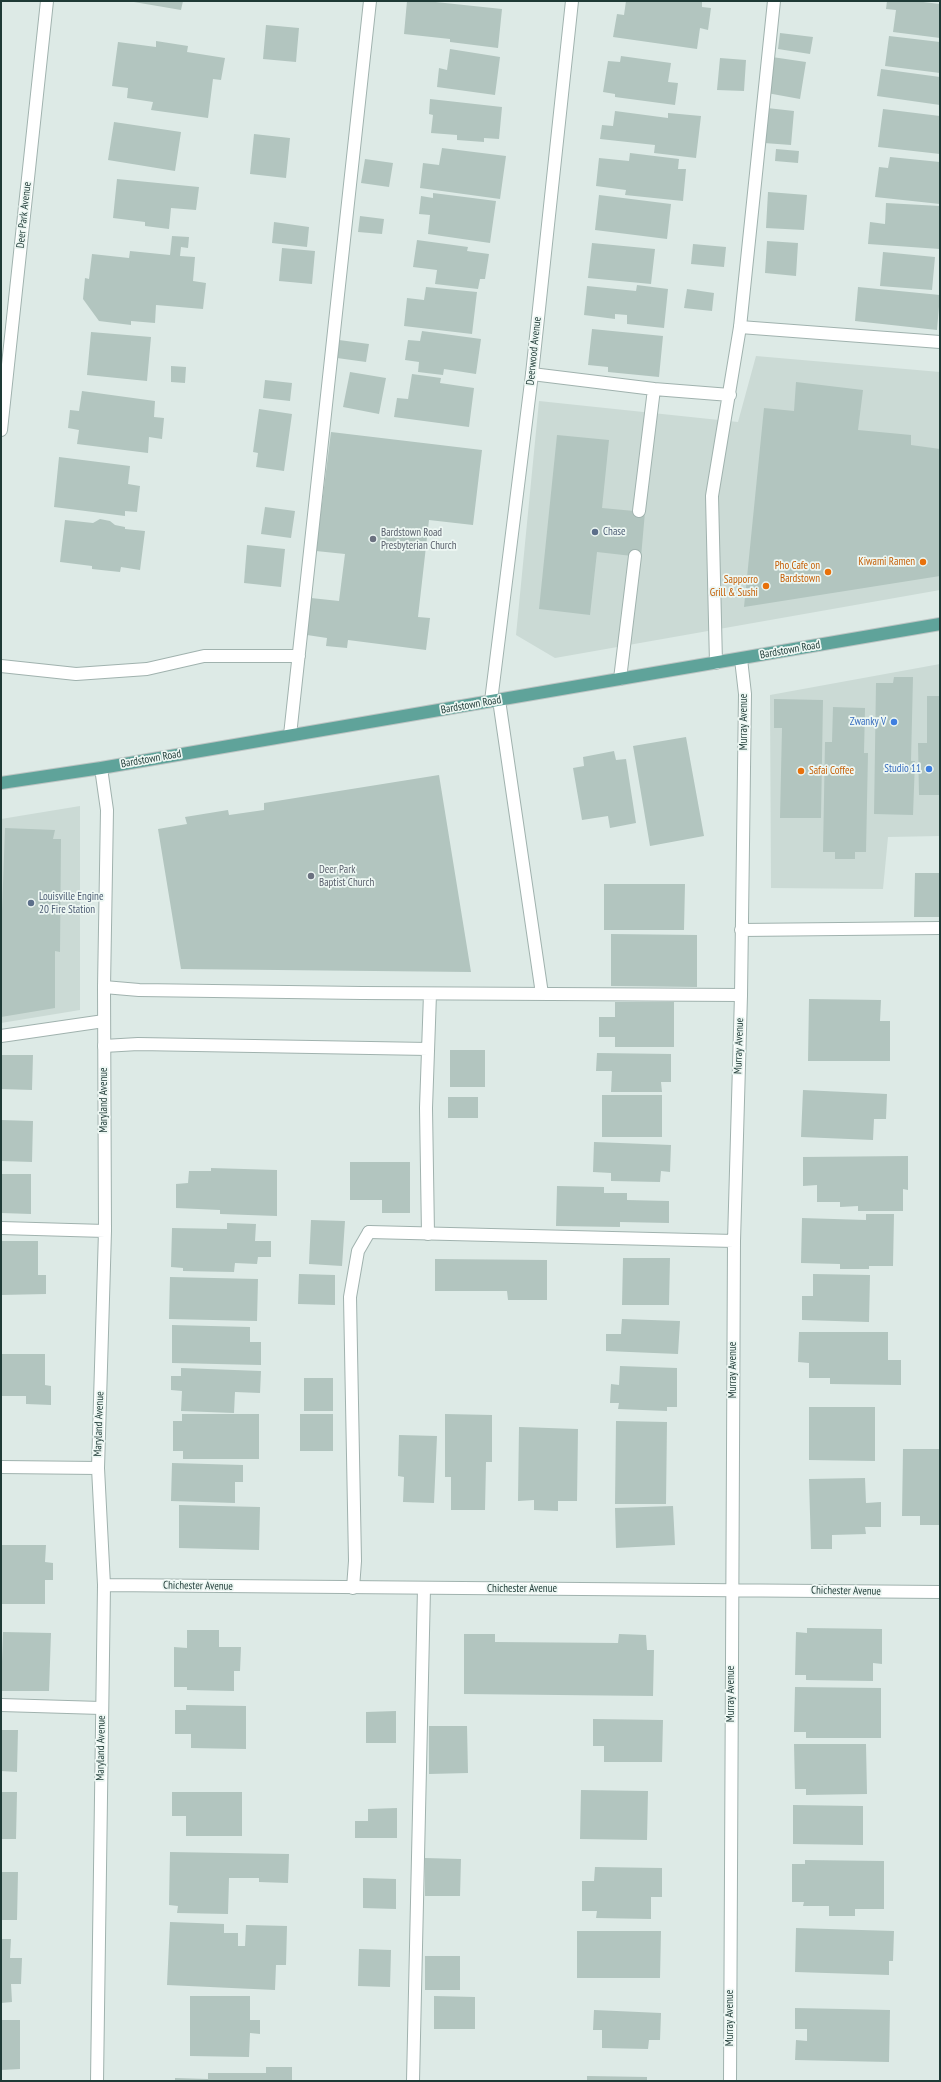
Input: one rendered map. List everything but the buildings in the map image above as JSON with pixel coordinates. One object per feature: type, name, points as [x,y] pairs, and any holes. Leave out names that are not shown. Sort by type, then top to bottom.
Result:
[{"type":"main road","name":"Bardstown Road","points":[[1,783],[101,768],[940,624]]},
{"type":"street","name":"Deer Park Avenue","points":[[1,430],[47,1]]},
{"type":"street","points":[[290,735],[370,1]]},
{"type":"street","name":"Deerwood Avenue","points":[[542,994],[495,700],[572,1]]},
{"type":"street","points":[[716,663],[712,496],[730,395],[740,327],[774,1]]},
{"type":"street","points":[[740,327],[940,342]]},
{"type":"street","points":[[532,374],[654,390],[730,395]]},
{"type":"street","points":[[639,511],[654,390]]},
{"type":"street","points":[[620,679],[634,556]]},
{"type":"street","points":[[1,666],[76,674],[147,669],[204,656],[299,656]]},
{"type":"street","name":"Murray Avenue","points":[[730,2081],[734,1241],[745,694],[741,659]]},
{"type":"street","name":"Maryland Avenue","points":[[97,2081],[101,1708],[104,1585],[98,1468],[106,1231],[104,987],[107,810],[101,768]]},
{"type":"street","points":[[741,930],[940,928]]},
{"type":"street","points":[[104,987],[139,990],[430,994],[740,995]]},
{"type":"street","points":[[428,1234],[426,1108],[430,994]]},
{"type":"street","points":[[1,1036],[104,1022]]},
{"type":"street","points":[[104,1046],[138,1044],[428,1049]]},
{"type":"street","points":[[1,1228],[106,1231]]},
{"type":"street","points":[[353,1588],[355,1561],[350,1297],[358,1251],[369,1232],[734,1241]]},
{"type":"street","points":[[1,1467],[98,1468]]},
{"type":"street","name":"Chichester Avenue","points":[[104,1585],[353,1588],[732,1589],[940,1592]]},
{"type":"street","points":[[413,2081],[424,1588]]},
{"type":"street","points":[[1,1705],[101,1708]]},
{"type":"shaded area","points":[[756,356],[940,372],[940,590],[555,658],[516,635],[539,401],[738,422]]},
{"type":"shaded area","points":[[940,664],[940,836],[888,837],[883,889],[771,888],[770,695]]},
{"type":"shaded area","name":"Louisville Engine 20 Fire Station","points":[[80,806],[80,1010],[1,1023],[1,819]]},
{"type":"place","name":"Chase","points":[[595,532]]},
{"type":"place","name":"Bardstown Road Presbyterian Church","points":[[373,539]]},
{"type":"place","name":"Kiwami Ramen","points":[[923,562]]},
{"type":"place","name":"Pho Cafe on Bardstown","points":[[828,572]]},
{"type":"place","name":"Sapporro Grill & Sushi","points":[[766,586]]},
{"type":"place","name":"Zwanky V","points":[[894,722]]},
{"type":"place","name":"Studio 11","points":[[929,769]]},
{"type":"place","name":"Safai Coffee","points":[[801,771]]},
{"type":"place","name":"Deer Park Baptist Church","points":[[311,876]]},
{"type":"place","name":"Louisville Engine 20 Fire Station","points":[[31,903]]}]
